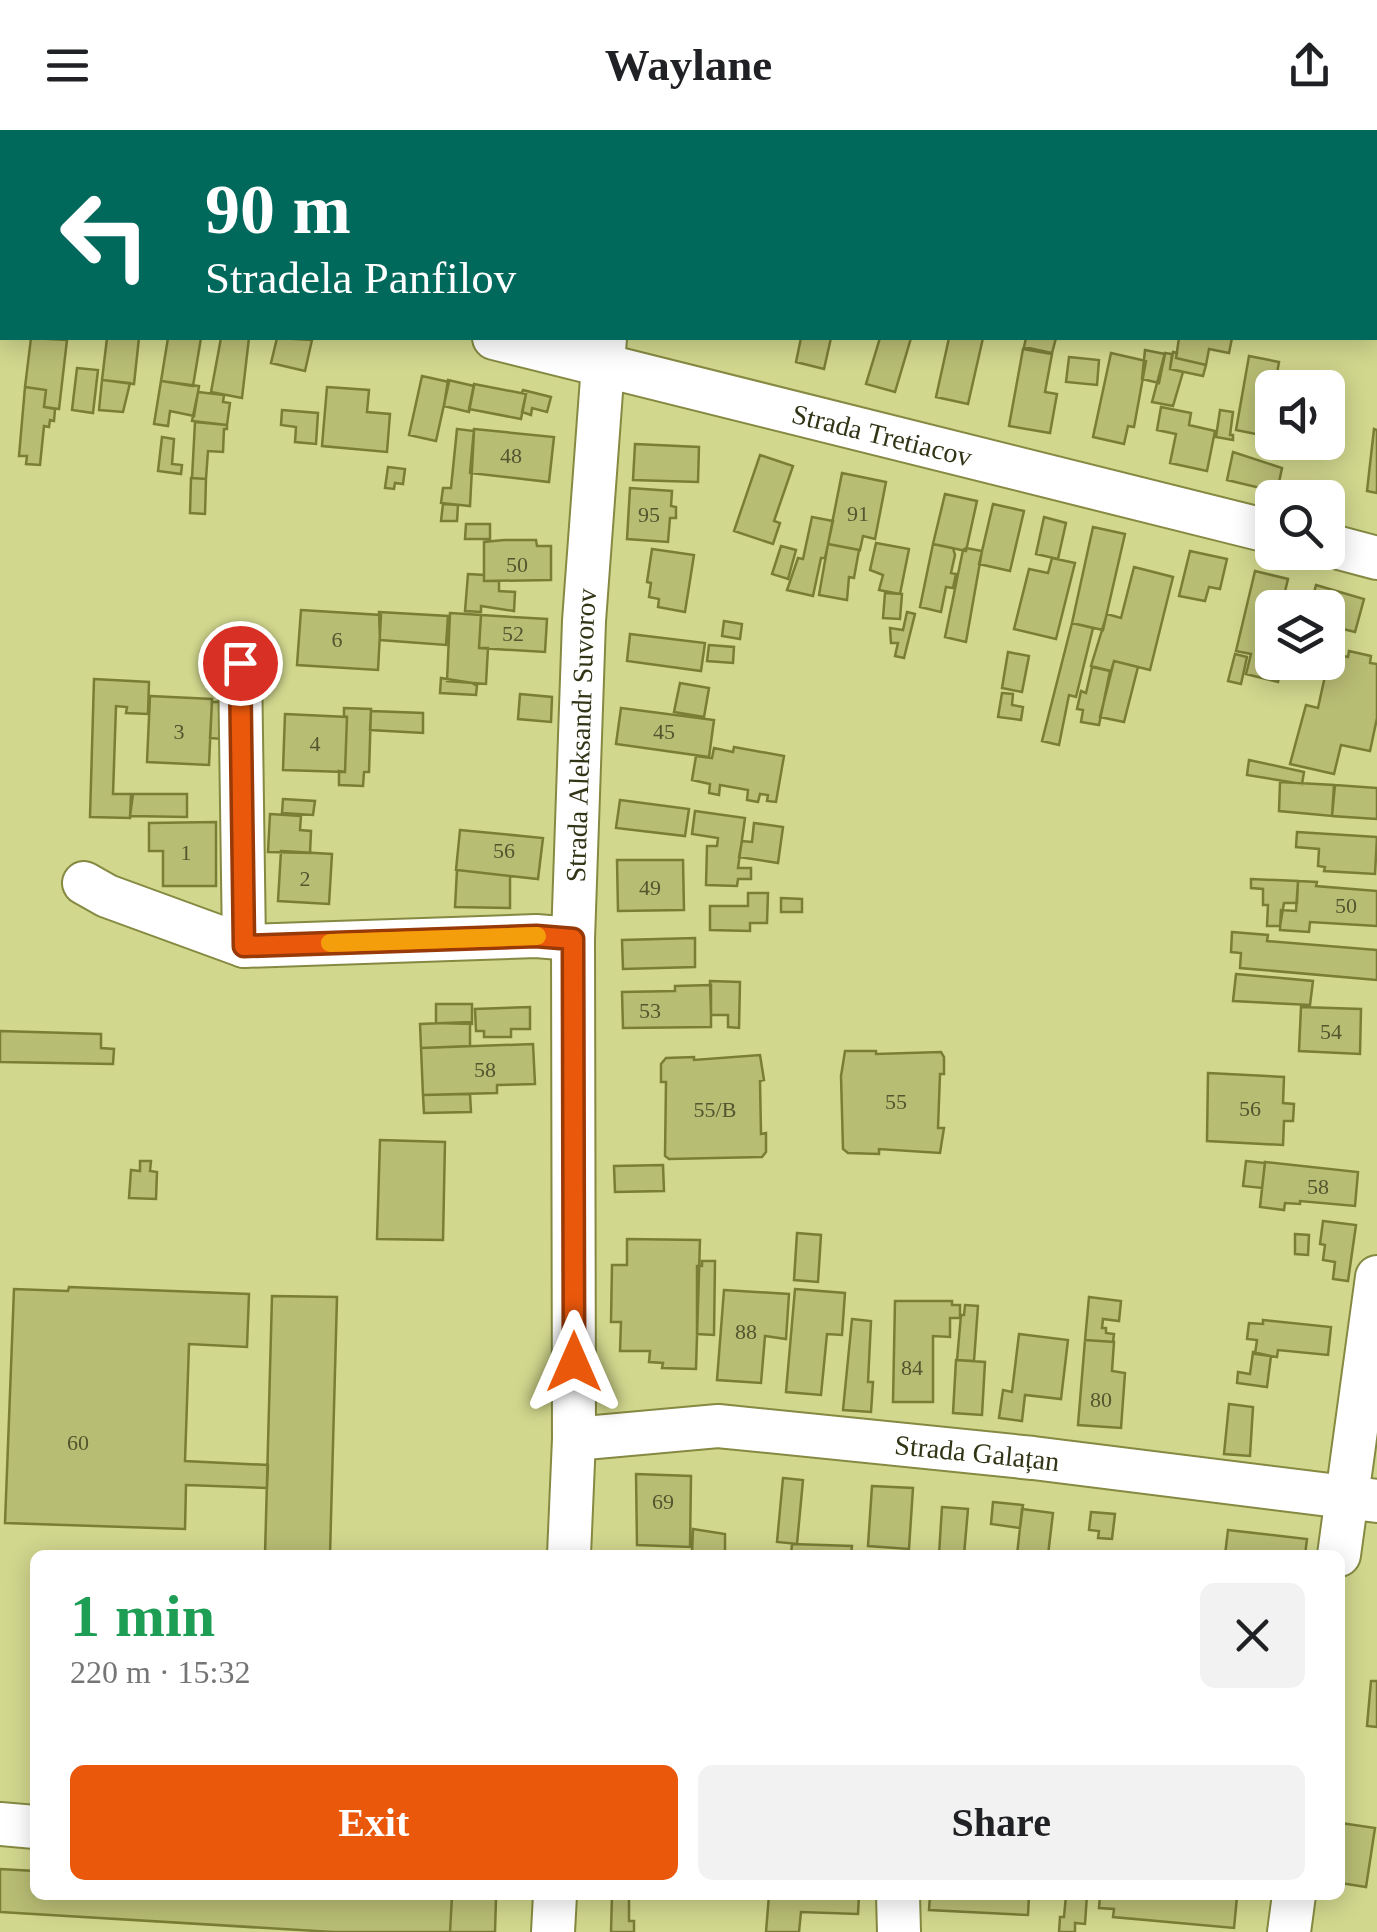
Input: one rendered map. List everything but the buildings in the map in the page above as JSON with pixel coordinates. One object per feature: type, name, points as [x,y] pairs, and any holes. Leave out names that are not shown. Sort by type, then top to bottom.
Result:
[{"type":"street","name":"Strada Tretiacov","points":[[510,340],[603,352],[1255,527]]},
{"type":"street","name":"Strada Aleksandr Suvorov","points":[[570,1550],[574,1439],[573,939],[584,621],[603,352]]},
{"type":"street","points":[[1345,550],[1377,558]]},
{"type":"street","points":[[240,663],[244,946]]},
{"type":"street","points":[[84,883],[107,896],[244,946],[536,936],[573,939]]},
{"type":"street","points":[[1341,1550],[1362,1498],[1377,1277]]},
{"type":"street","name":"Strada Galațan","points":[[574,1439],[718,1426],[1033,1458],[1362,1498]]},
{"type":"street","points":[[0,1824],[30,1826]]},
{"type":"street","points":[[553,1932],[555,1900]]},
{"type":"street","points":[[898,1900],[899,1932]]},
{"type":"street","points":[[1289,1932],[1293,1900]]},
{"type":"slow traffic","points":[[330,943],[537,936]]},
{"type":"route","points":[[240,663],[244,946],[536,936],[573,939],[574,1362]]}]
